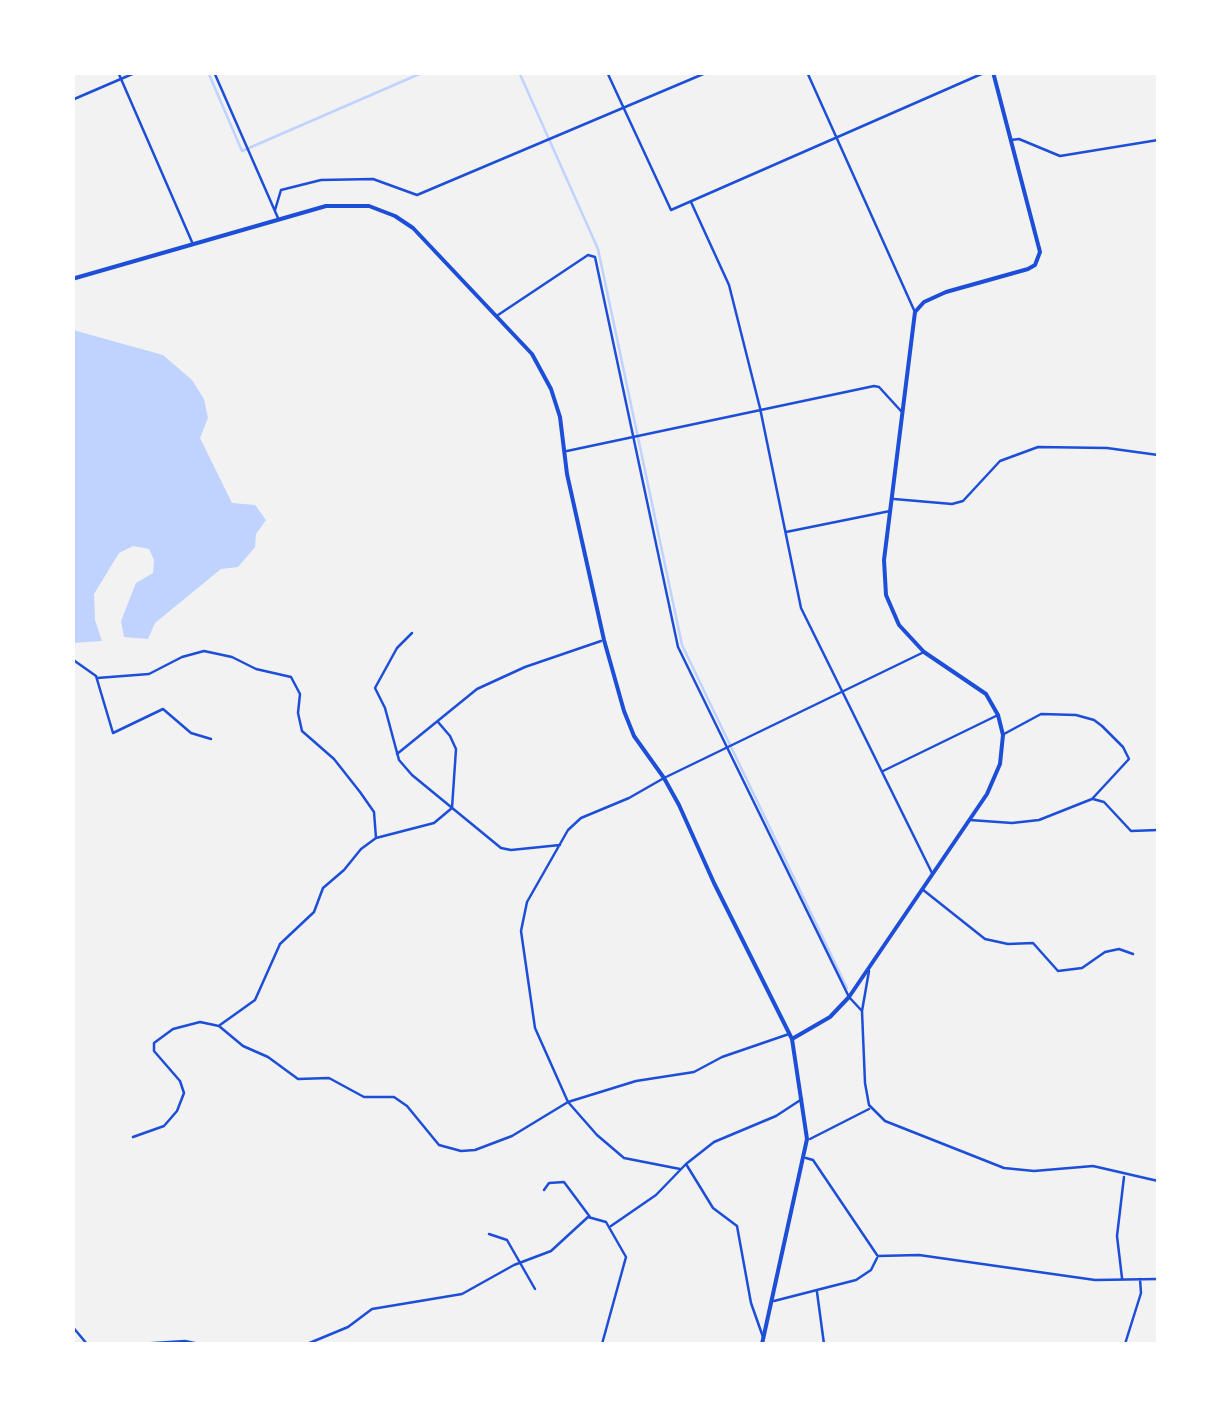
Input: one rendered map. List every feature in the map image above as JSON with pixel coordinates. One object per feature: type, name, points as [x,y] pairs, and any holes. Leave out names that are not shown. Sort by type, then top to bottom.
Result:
[{"type":"main road","points":[[791,1036],[830,1017],[870,970],[969,820],[1000,764],[1003,735],[998,715],[986,694],[924,652],[899,625],[886,595],[884,560],[915,312],[935,296],[1028,269],[1039,259],[1038,242],[990,72]]},
{"type":"main road","points":[[72,279],[340,204],[369,206],[395,216],[423,237],[532,354],[557,404],[604,640],[634,736],[664,778],[791,1036],[807,1138],[763,1341]]},
{"type":"street","points":[[118,72],[193,244]]},
{"type":"street","points":[[72,100],[137,72]]},
{"type":"street","points":[[214,72],[279,220]]},
{"type":"street","points":[[607,72],[670,210],[990,72]]},
{"type":"street","points":[[275,210],[281,190],[320,180],[374,179],[417,194],[708,72]]},
{"type":"street","points":[[807,72],[915,312]]},
{"type":"street","points":[[1010,140],[1019,139],[1060,156],[1158,140]]},
{"type":"street","points":[[691,202],[728,285],[760,408],[802,608],[932,873]]},
{"type":"street","points":[[497,316],[588,254],[595,257],[678,647],[849,997],[862,1010]]},
{"type":"street","points":[[566,451],[874,386],[902,412]]},
{"type":"street","points":[[892,499],[942,504],[963,501],[1000,461],[1038,447],[1107,448],[1158,455]]},
{"type":"street","points":[[784,532],[890,511]]},
{"type":"street","points":[[412,633],[396,648],[375,688],[385,708],[396,755],[412,776],[501,848],[560,844]]},
{"type":"street","points":[[396,755],[477,689],[525,667],[604,640]]},
{"type":"street","points":[[97,678],[149,674],[204,651],[292,677],[300,694],[298,713],[302,731],[334,759],[374,812],[376,838]]},
{"type":"street","points":[[680,1169],[624,1158],[568,1102],[535,1028],[521,932],[527,902],[560,844],[581,818],[924,652]]},
{"type":"street","points":[[72,659],[97,678],[112,733],[163,708],[184,728],[211,739]]},
{"type":"street","points":[[969,820],[1034,821],[1092,800],[1129,759],[1123,747],[1094,720],[1058,712],[1041,714],[1003,735]]},
{"type":"street","points":[[882,772],[998,715]]},
{"type":"street","points":[[219,1026],[249,1007],[280,944],[314,912],[323,888],[361,849],[376,838],[420,830],[452,808],[456,748],[438,722]]},
{"type":"street","points":[[1092,800],[1104,802],[1131,831],[1158,830]]},
{"type":"street","points":[[922,889],[986,939],[1008,944],[1033,943],[1058,971],[1082,968],[1105,952],[1119,949],[1133,954]]},
{"type":"street","points":[[870,970],[862,1010],[864,1082],[871,1108],[894,1126],[1004,1168],[1034,1171],[1081,1166],[1158,1181]]},
{"type":"street","points":[[133,1137],[164,1126],[182,1102],[184,1088],[154,1052],[157,1038],[184,1024],[219,1026],[243,1046],[268,1057],[298,1079],[322,1077],[364,1097],[394,1098],[407,1106],[430,1137],[448,1149],[475,1150],[568,1102],[636,1081],[694,1072],[722,1057],[791,1036]]},
{"type":"street","points":[[610,1227],[656,1196],[680,1169],[714,1142],[776,1116],[802,1099]]},
{"type":"street","points":[[807,1138],[815,1139],[871,1108]]},
{"type":"street","points":[[804,1158],[813,1160],[878,1256]]},
{"type":"street","points":[[686,1164],[713,1208],[737,1226],[751,1303],[763,1341]]},
{"type":"street","points":[[1122,1280],[1117,1236],[1124,1174]]},
{"type":"street","points":[[544,1190],[549,1183],[564,1182],[591,1218]]},
{"type":"street","points":[[307,1344],[348,1327],[372,1309],[446,1299],[551,1251],[591,1218],[606,1222],[626,1257],[602,1344]]},
{"type":"street","points":[[489,1234],[507,1240],[534,1289]]},
{"type":"street","points":[[878,1256],[919,1256],[1076,1278],[1158,1278]]},
{"type":"street","points":[[773,1302],[864,1276],[878,1256]]},
{"type":"street","points":[[1125,1344],[1141,1294],[1140,1279]]},
{"type":"street","points":[[817,1292],[824,1344]]},
{"type":"street","points":[[72,1326],[87,1344]]},
{"type":"street","points":[[138,1344],[199,1344]]},
{"type":"water","points":[[73,330],[163,355],[192,380],[204,399],[208,418],[200,438],[232,503],[255,505],[266,520],[256,534],[255,547],[238,567],[221,569],[155,623],[148,639],[124,637],[121,621],[136,583],[153,573],[154,560],[149,549],[133,546],[119,553],[94,594],[95,620],[102,641],[73,643]]},
{"type":"waterway","points":[[208,72],[242,151],[424,72]]},
{"type":"waterway","points":[[519,72],[598,249],[682,645],[847,988]]}]
